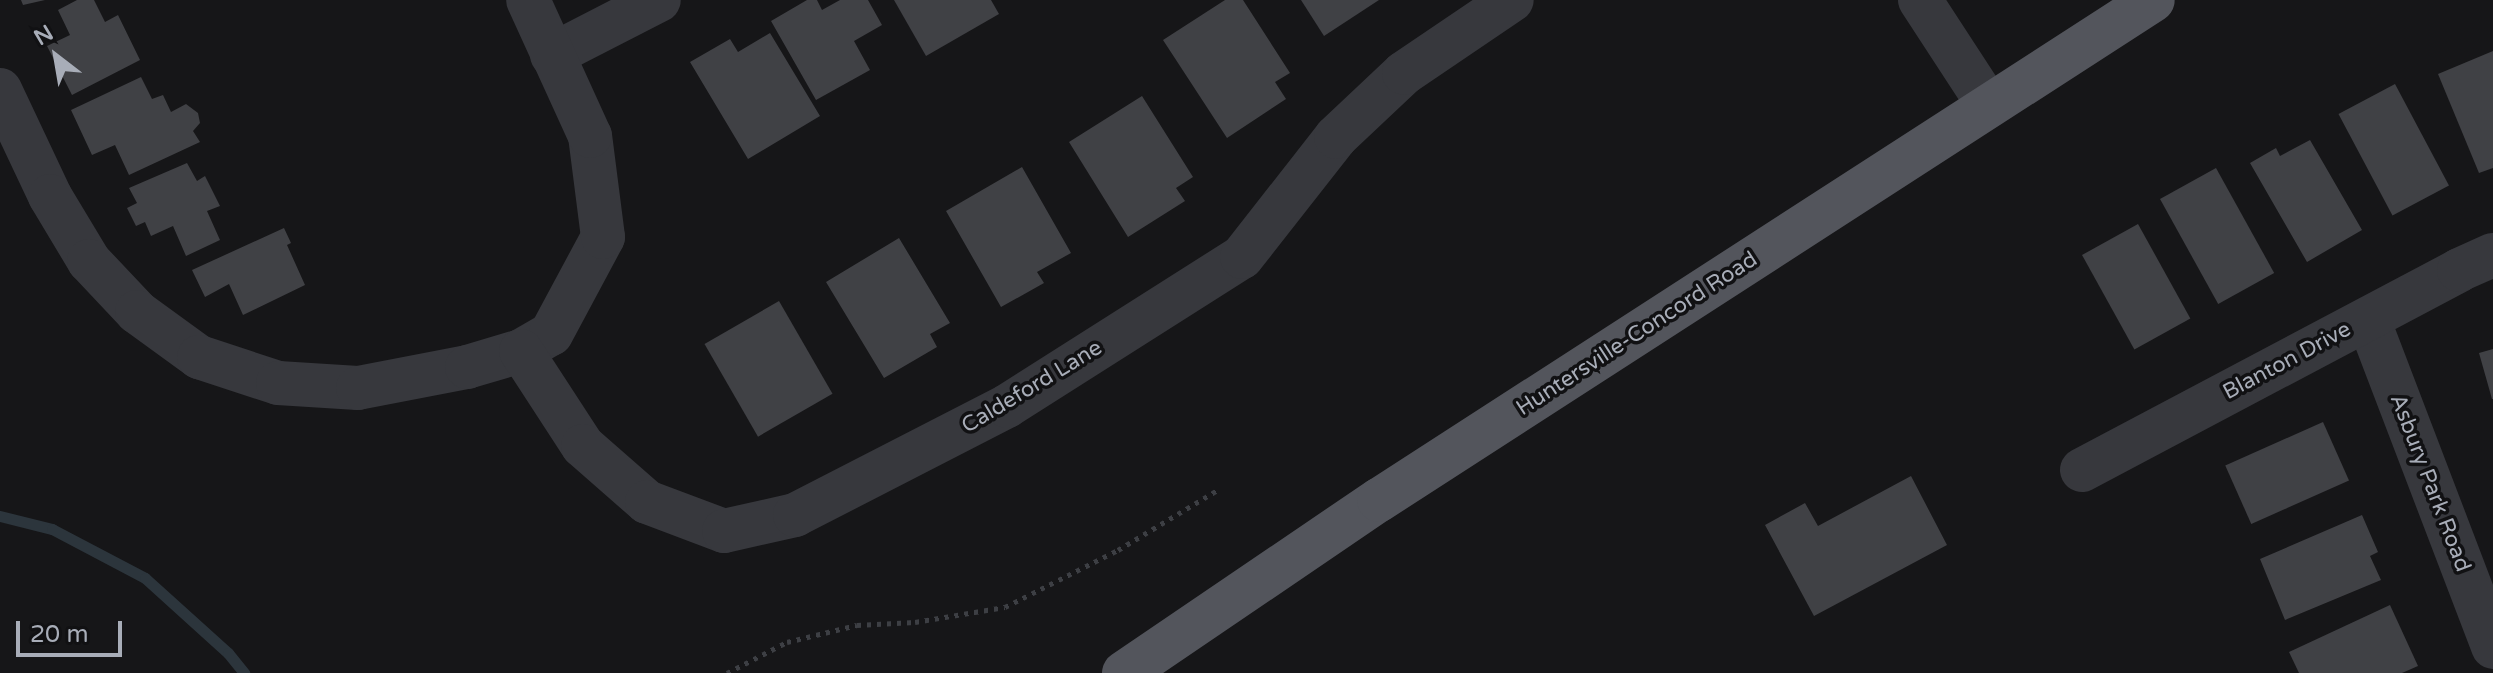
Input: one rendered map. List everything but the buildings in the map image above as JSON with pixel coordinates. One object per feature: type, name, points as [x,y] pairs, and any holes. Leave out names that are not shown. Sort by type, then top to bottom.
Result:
[{"type":"main road","name":"Huntersville-Concord Road","points":[[1124,673],[1379,500],[2153,0]]},
{"type":"street","points":[[0,90],[50,196],[89,261],[137,312],[199,357],[278,383],[358,388],[467,367],[521,351],[551,334],[603,237],[590,136],[528,0]]},
{"type":"street","points":[[552,55],[659,0]]},
{"type":"street","name":"Caldeford Lane","points":[[521,351],[583,446],[647,502],[724,531],[795,515],[1007,406],[1242,257],[1336,137],[1404,73],[1512,0]]},
{"type":"street","points":[[1920,0],[1989,106]]},
{"type":"street","name":"Blanton Drive","points":[[2082,470],[2493,255]]},
{"type":"street","name":"Asbury Park Road","points":[[2368,319],[2493,647]]},
{"type":"path","points":[[727,673],[787,642],[857,625],[915,622],[1005,607],[1118,550],[1219,489]]},
{"type":"waterway","points":[[0,516],[52,529],[145,578],[228,653],[244,673]]}]
